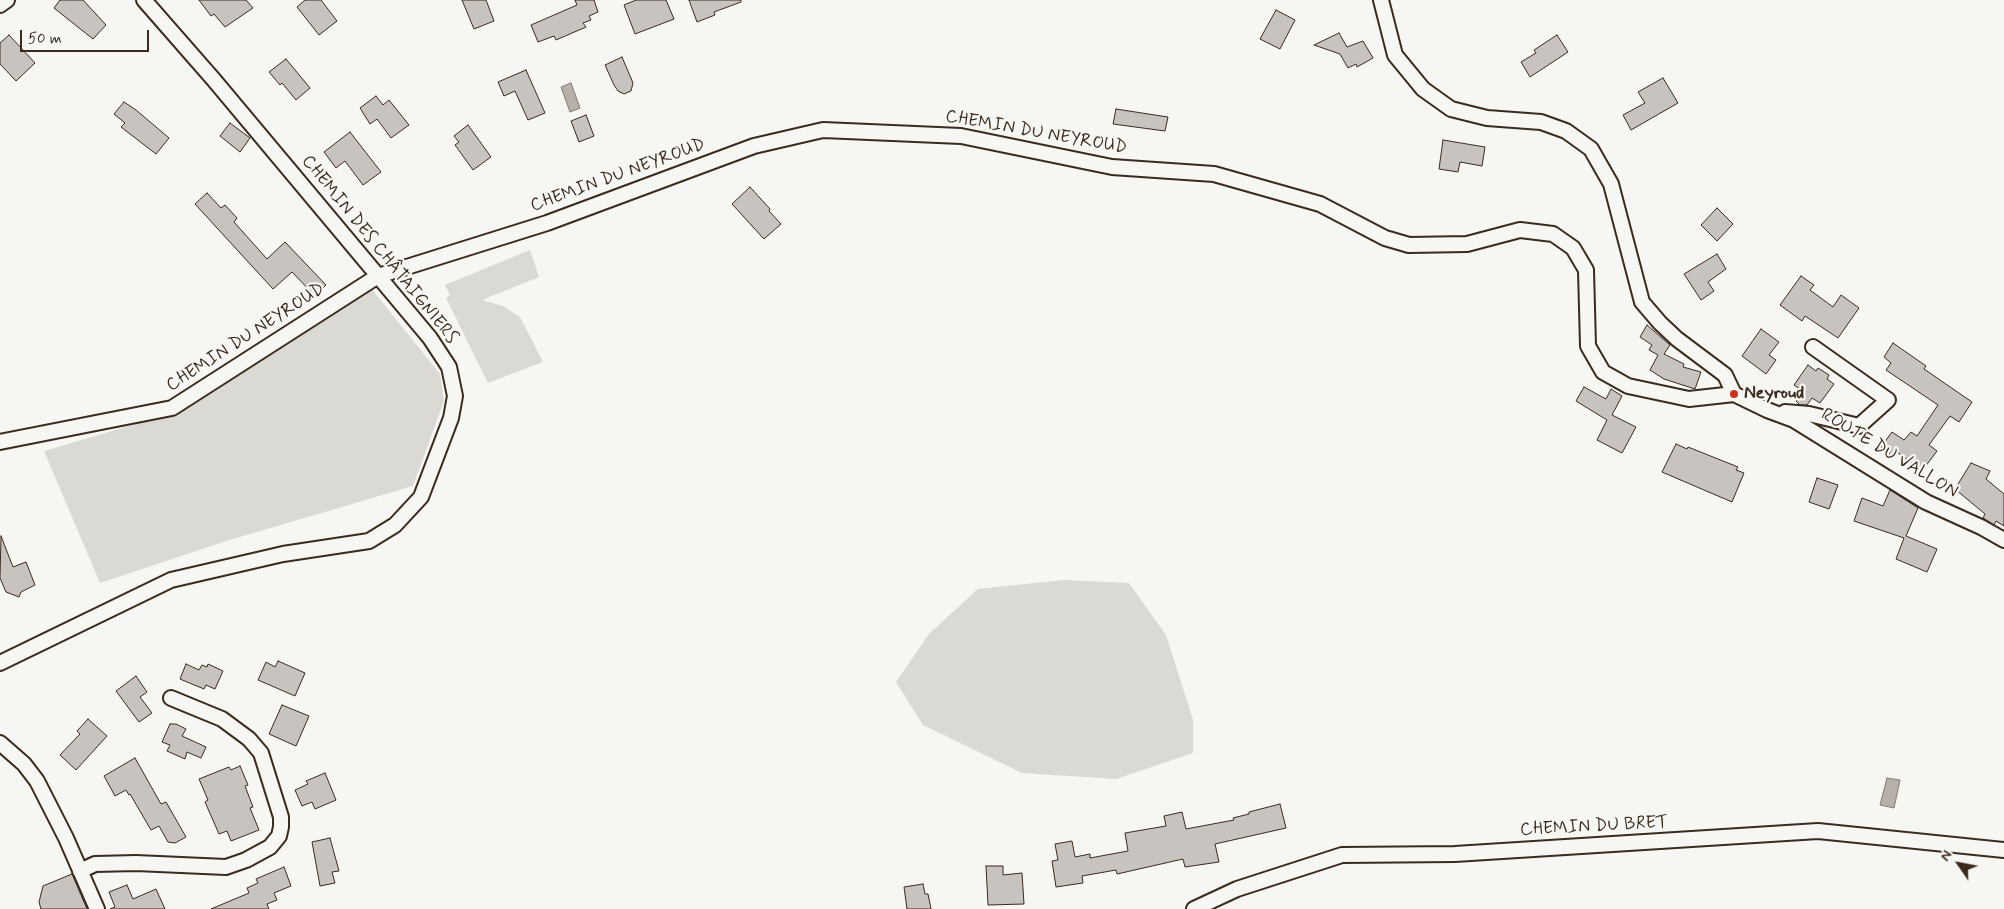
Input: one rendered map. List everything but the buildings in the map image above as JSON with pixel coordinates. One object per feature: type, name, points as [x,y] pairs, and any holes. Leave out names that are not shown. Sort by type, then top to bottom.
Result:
[{"type":"street","points":[[0,5],[7,0]]},
{"type":"street","name":"CHEMIN DES CHÂTAIGNIERS","points":[[0,663],[172,580],[283,554],[369,541],[395,525],[421,497],[450,418],[455,396],[449,367],[430,338],[214,80],[144,0]]},
{"type":"street","points":[[1381,0],[1395,55],[1423,89],[1451,109],[1487,118],[1541,122],[1566,131],[1591,149],[1611,184],[1642,302],[1660,324],[1677,339],[1725,375],[1734,394]]},
{"type":"street","name":"CHEMIN DU NEYROUD","points":[[0,442],[172,408],[378,276],[547,223],[754,146],[823,130],[961,136],[1112,167],[1214,174],[1320,204],[1385,238],[1409,245],[1468,244],[1520,230],[1553,234],[1573,248],[1586,270],[1588,346],[1603,372],[1628,386],[1689,400],[1734,394]]},
{"type":"street","points":[[1767,410],[1809,414],[1859,426],[1888,400],[1813,347]]},
{"type":"street","name":"ROUTE DU VALLON","points":[[1734,394],[1767,410],[1794,420],[1926,502],[1981,527],[2004,540]]},
{"type":"street","points":[[80,871],[95,864],[226,867],[246,860],[270,847],[279,836],[282,827],[281,817],[261,753],[250,739],[222,719],[171,698]]},
{"type":"street","points":[[0,743],[24,764],[37,781],[66,838],[97,909]]},
{"type":"street","name":"CHEMIN DU BRET","points":[[1194,909],[1237,889],[1342,855],[1455,854],[1818,831],[2004,850]]},
{"type":"shaded area","points":[[571,83],[580,108],[570,112],[561,87]]},
{"type":"shaded area","points":[[530,250],[539,277],[482,300],[503,306],[520,317],[543,362],[488,383],[446,298],[450,295],[445,285]]},
{"type":"shaded area","points":[[370,287],[440,374],[444,401],[413,486],[223,542],[100,583],[44,451],[174,413]]},
{"type":"shaded area","points":[[1063,580],[1129,583],[1166,635],[1193,720],[1193,753],[1116,779],[1022,773],[923,725],[896,682],[929,634],[978,589]]},
{"type":"shaded area","points":[[1887,778],[1900,780],[1894,808],[1880,805]]},
{"type":"place","name":"Neyroud","points":[[1734,394]]}]
